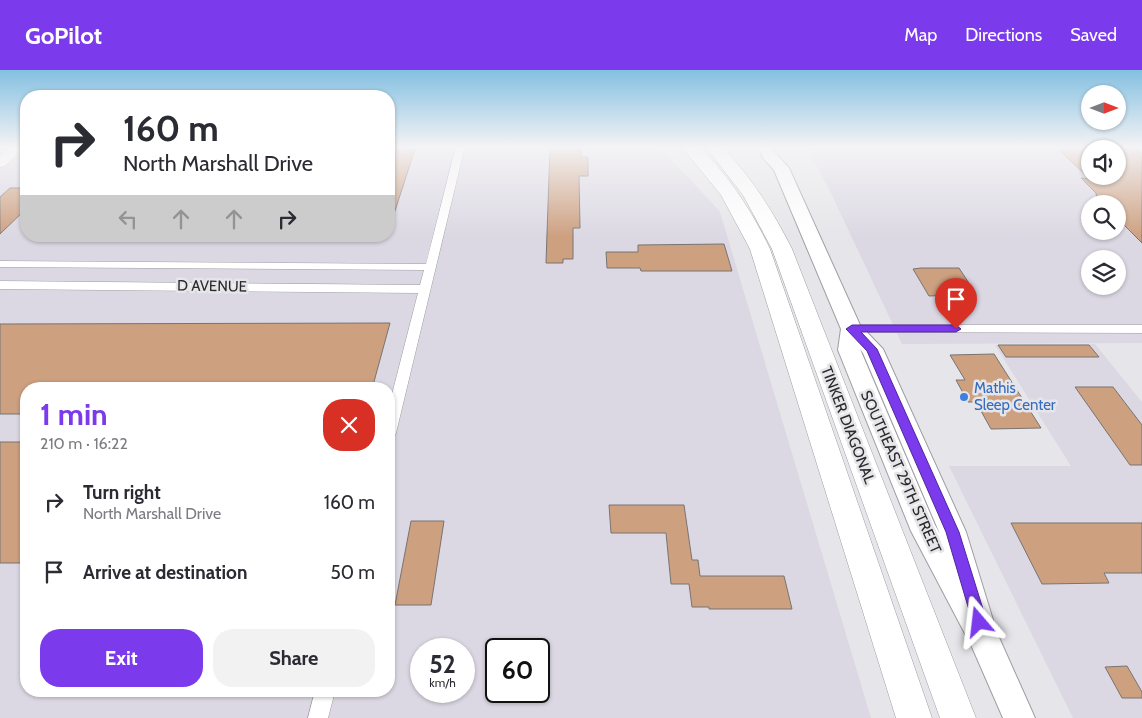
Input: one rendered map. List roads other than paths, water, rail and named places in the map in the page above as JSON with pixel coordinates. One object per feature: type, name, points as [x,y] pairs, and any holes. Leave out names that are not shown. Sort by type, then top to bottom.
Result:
[{"type":"highway","points":[[716,176],[741,193]]},
{"type":"highway","name":"TINKER DIAGONAL","points":[[722,176],[766,215],[782,249],[958,718]]},
{"type":"highway","points":[[737,176],[741,193]]},
{"type":"highway","name":"TINKER DIAGONAL","points":[[738,176],[745,216],[760,249],[914,718]]},
{"type":"main road","name":"SOUTHEAST 29TH STREET","points":[[786,176],[852,329],[872,349],[952,532],[983,636],[1019,718]]},
{"type":"street","points":[[395,408],[453,176]]},
{"type":"street","points":[[0,264],[430,267]]},
{"type":"street","name":"D AVENUE","points":[[0,285],[424,289]]},
{"type":"street","points":[[852,329],[1142,329]]},
{"type":"street","points":[[318,718],[323,697]]},
{"type":"place","name":"Mathis Sleep Center","points":[[964,397]]}]
